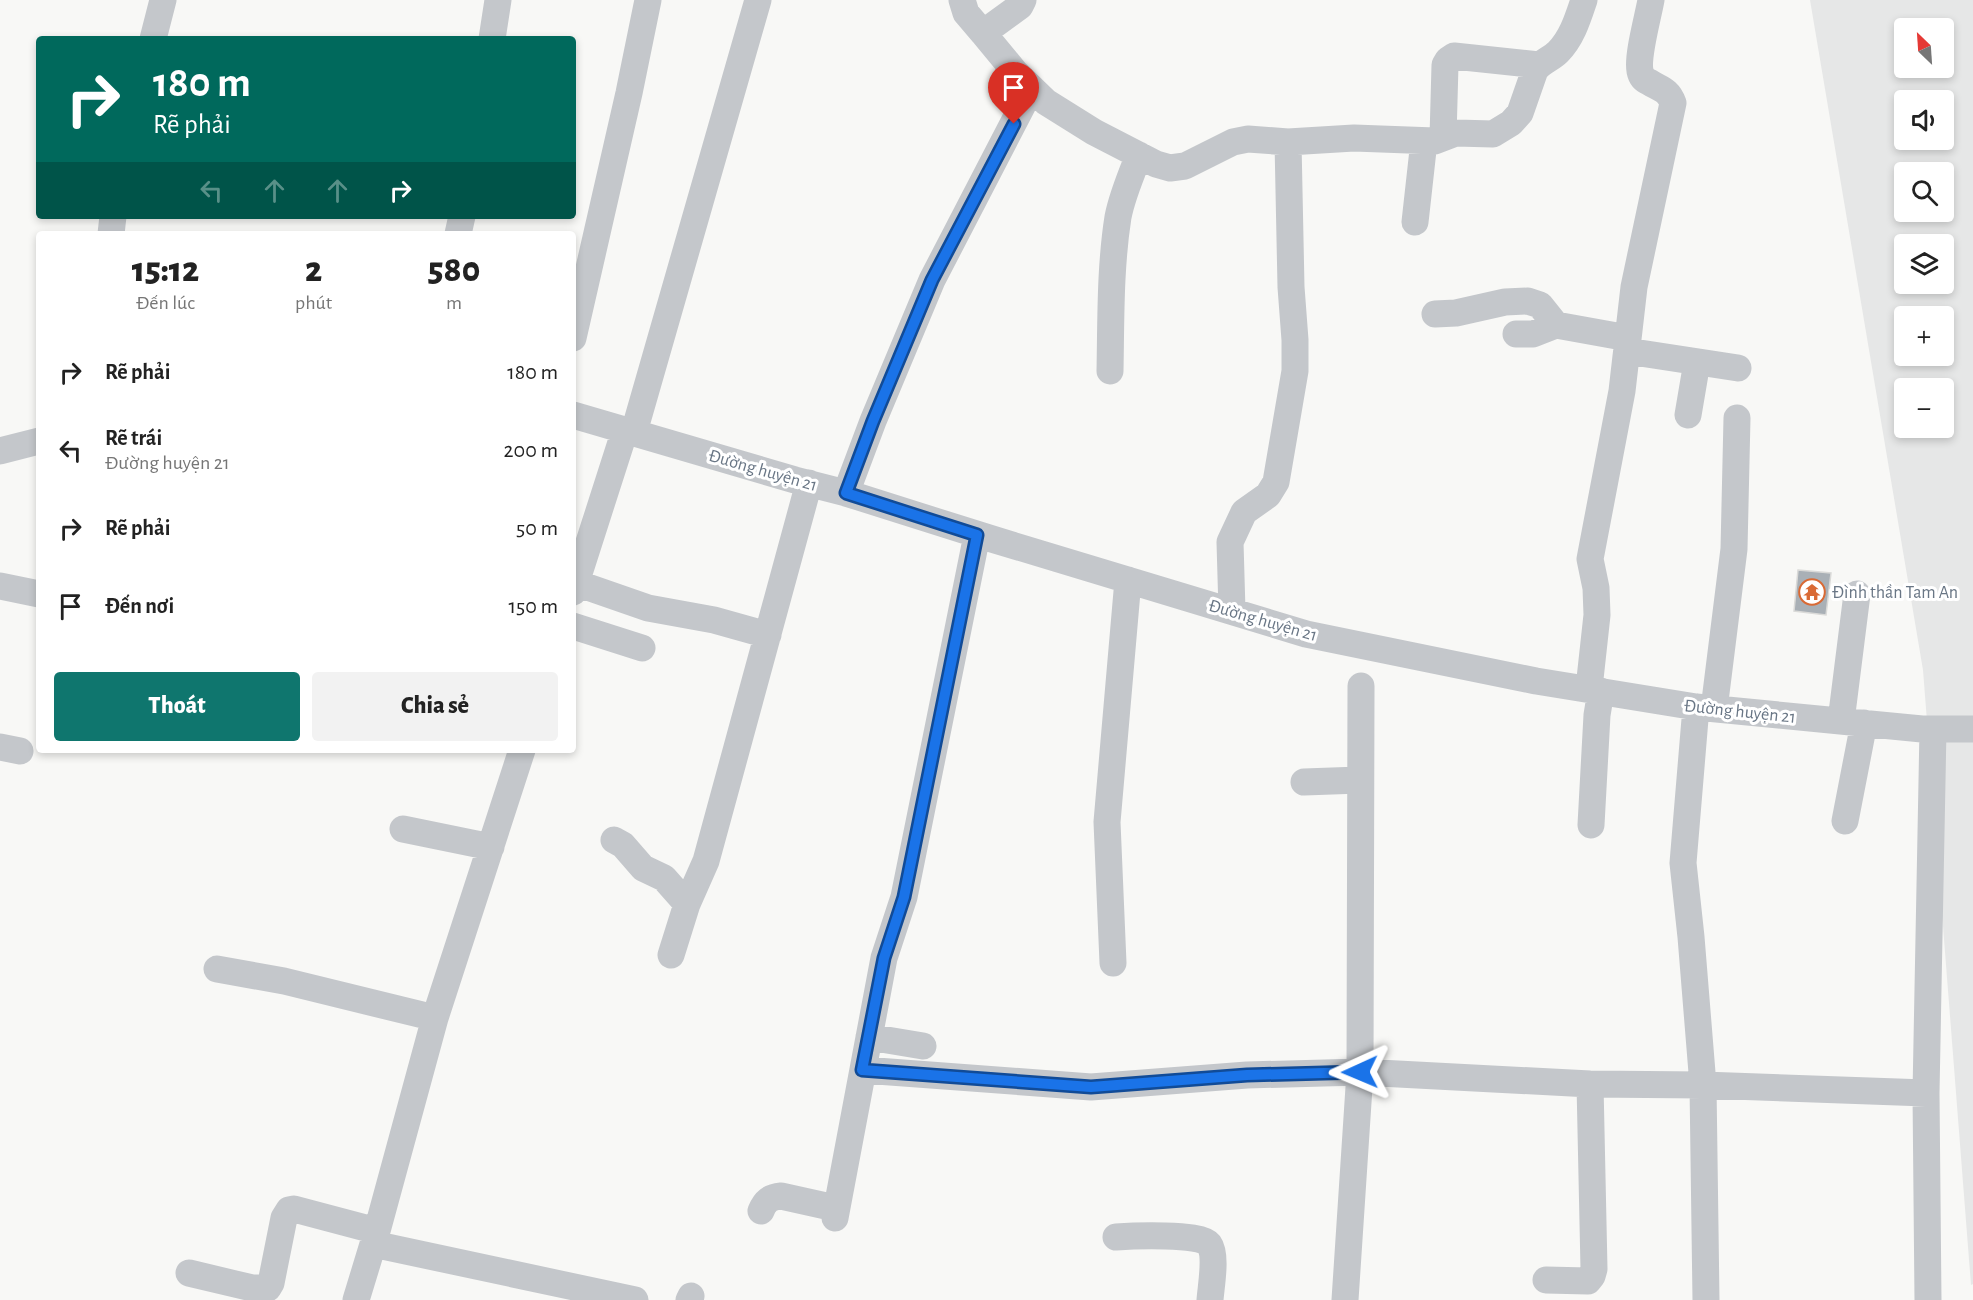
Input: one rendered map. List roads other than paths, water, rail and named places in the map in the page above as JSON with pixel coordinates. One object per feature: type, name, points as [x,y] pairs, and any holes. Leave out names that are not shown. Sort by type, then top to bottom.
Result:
[{"type":"street","points":[[154,36],[163,0]]},
{"type":"street","points":[[492,36],[498,0]]},
{"type":"street","points":[[576,325],[648,0]]},
{"type":"street","points":[[576,581],[629,431],[758,0]]},
{"type":"street","points":[[962,0],[966,13],[1031,89],[1046,102],[1084,126],[1139,155],[1170,168],[1185,166],[1233,142],[1248,139],[1288,142],[1354,138],[1434,139],[1456,133],[1493,134],[1511,123],[1520,113],[1532,76],[1539,65],[1559,51],[1567,41],[1584,0]]},
{"type":"street","points":[[983,33],[1020,6],[1023,0]]},
{"type":"street","points":[[1591,825],[1597,715],[1595,690],[1598,615],[1596,588],[1590,560],[1622,391],[1634,287],[1673,103],[1670,95],[1663,88],[1648,82],[1640,75],[1639,64],[1651,0]]},
{"type":"street","points":[[1415,222],[1434,139],[1445,65],[1448,60],[1454,56],[1467,56],[1539,65]]},
{"type":"street","points":[[846,493],[873,421],[932,280],[1031,89]]},
{"type":"street","points":[[1232,612],[1230,542],[1244,512],[1268,495],[1276,482],[1295,371],[1288,142]]},
{"type":"street","points":[[1110,371],[1111,293],[1119,216],[1127,185],[1139,155]]},
{"type":"street","points":[[1435,314],[1456,313],[1505,302],[1528,301],[1540,305],[1556,325]]},
{"type":"street","points":[[1516,334],[1533,334],[1556,325],[1697,362],[1738,368]]},
{"type":"street","points":[[1688,415],[1697,362]]},
{"type":"street","name":"Đường huyện 21","points":[[576,416],[846,493],[1306,634],[1536,681],[1705,708],[1934,729],[1973,729]]},
{"type":"street","points":[[1706,1300],[1703,1085],[1683,863],[1705,708],[1734,549],[1737,418]]},
{"type":"street","points":[[0,451],[36,442]]},
{"type":"street","points":[[671,955],[687,904],[706,861],[809,483]]},
{"type":"street","points":[[761,1211],[765,1202],[773,1197],[781,1196],[835,1214],[884,958],[904,897],[977,535]]},
{"type":"street","points":[[1113,963],[1107,822],[1128,580]]},
{"type":"street","points":[[0,586],[36,593]]},
{"type":"street","points":[[576,588],[648,608],[714,620],[768,635]]},
{"type":"street","points":[[1845,822],[1857,594]]},
{"type":"street","points":[[576,627],[642,648]]},
{"type":"street","points":[[1345,1300],[1360,1072],[1361,686]]},
{"type":"street","points":[[1928,1300],[1926,1093],[1934,729]]},
{"type":"street","points":[[356,1300],[435,1018],[521,753]]},
{"type":"street","points":[[1304,783],[1360,780]]},
{"type":"street","points":[[403,829],[491,847]]},
{"type":"street","points":[[614,840],[623,845],[638,864],[664,878],[687,904]]},
{"type":"street","points":[[217,969],[284,981],[435,1018]]},
{"type":"street","points":[[869,1037],[923,1046]]},
{"type":"street","points":[[862,1070],[1091,1087],[1247,1075],[1360,1072],[1590,1084],[1703,1085],[1926,1093]]},
{"type":"street","points":[[1546,1280],[1588,1281],[1594,1269],[1590,1084]]},
{"type":"street","points":[[189,1272],[252,1288],[268,1288],[271,1283],[284,1218],[289,1210],[294,1209],[375,1237],[606,1297],[635,1300]]},
{"type":"street","points":[[1116,1237],[1197,1238],[1207,1241],[1211,1245],[1213,1258],[1210,1300]]},
{"type":"place","name":"Đình thần Tam An","points":[[1812,592]]}]
